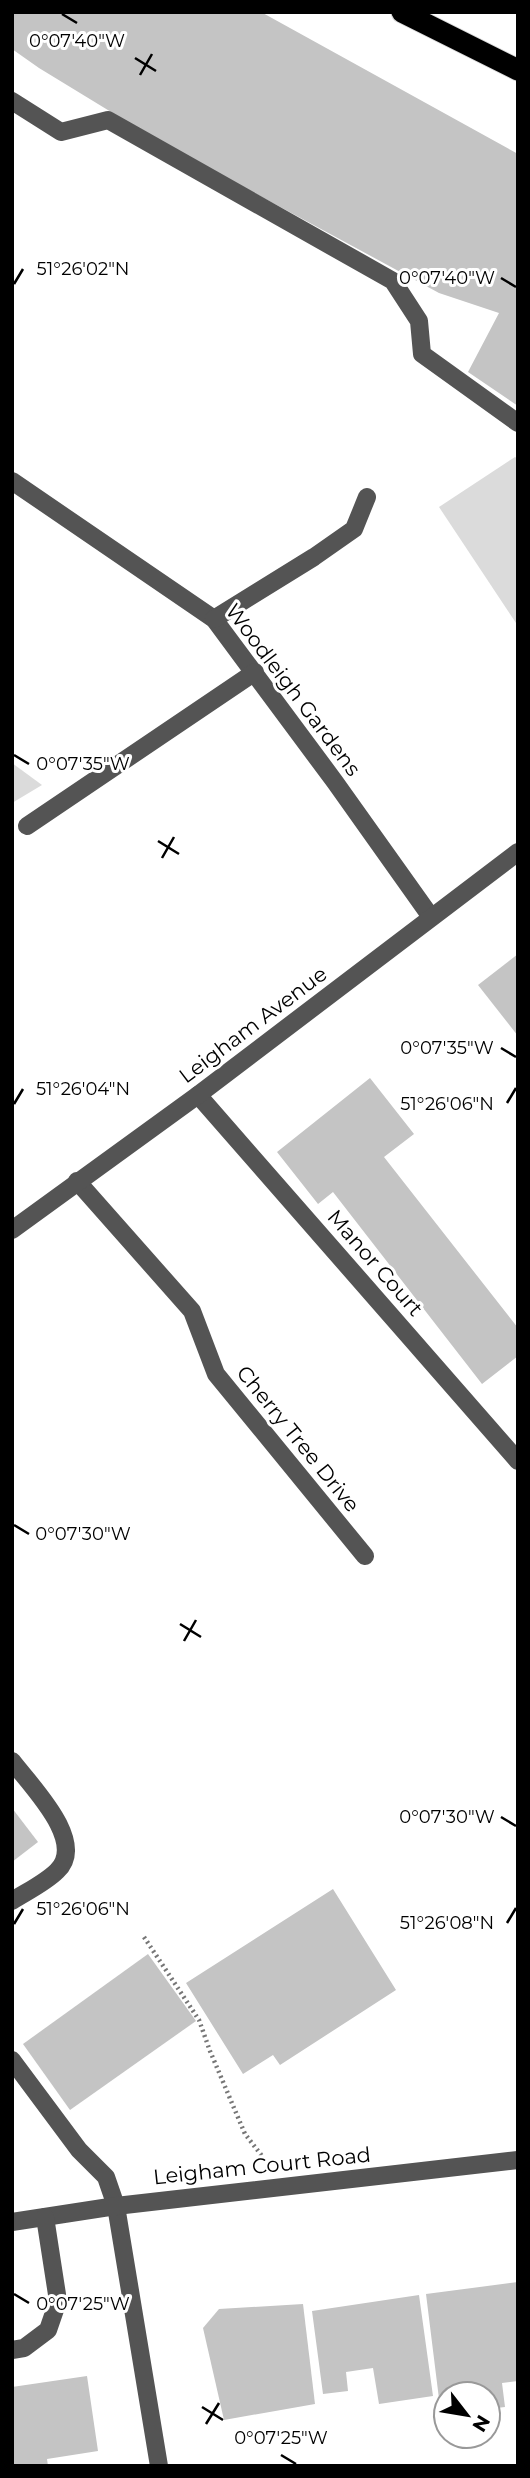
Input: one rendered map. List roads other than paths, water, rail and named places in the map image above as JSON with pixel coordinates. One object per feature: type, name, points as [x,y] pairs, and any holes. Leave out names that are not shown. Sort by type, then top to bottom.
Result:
[{"type":"highway","points":[[402,12],[518,71]]},
{"type":"street","points":[[12,101],[61,132],[108,120],[393,281],[419,321],[422,354],[518,423]]},
{"type":"street","name":"Woodleigh Gardens","points":[[12,481],[214,619],[431,917]]},
{"type":"street","points":[[214,619],[354,529],[367,497]]},
{"type":"street","points":[[27,826],[255,672]]},
{"type":"street","name":"Leigham Avenue","points":[[12,1230],[198,1096],[518,852]]},
{"type":"street","name":"Manor Court","points":[[198,1096],[518,1461]]},
{"type":"street","name":"Cherry Tree Drive","points":[[77,1181],[192,1311],[216,1374],[365,1556]]},
{"type":"street","points":[[12,1761],[62,1827],[67,1850],[59,1870],[12,1901]]},
{"type":"street","points":[[12,2060],[79,2150],[107,2177],[116,2206],[159,2466]]},
{"type":"street","name":"Leigham Court Road","points":[[12,2222],[116,2206],[518,2160]]},
{"type":"street","points":[[12,2350],[24,2348],[48,2330],[58,2301],[45,2217]]}]
